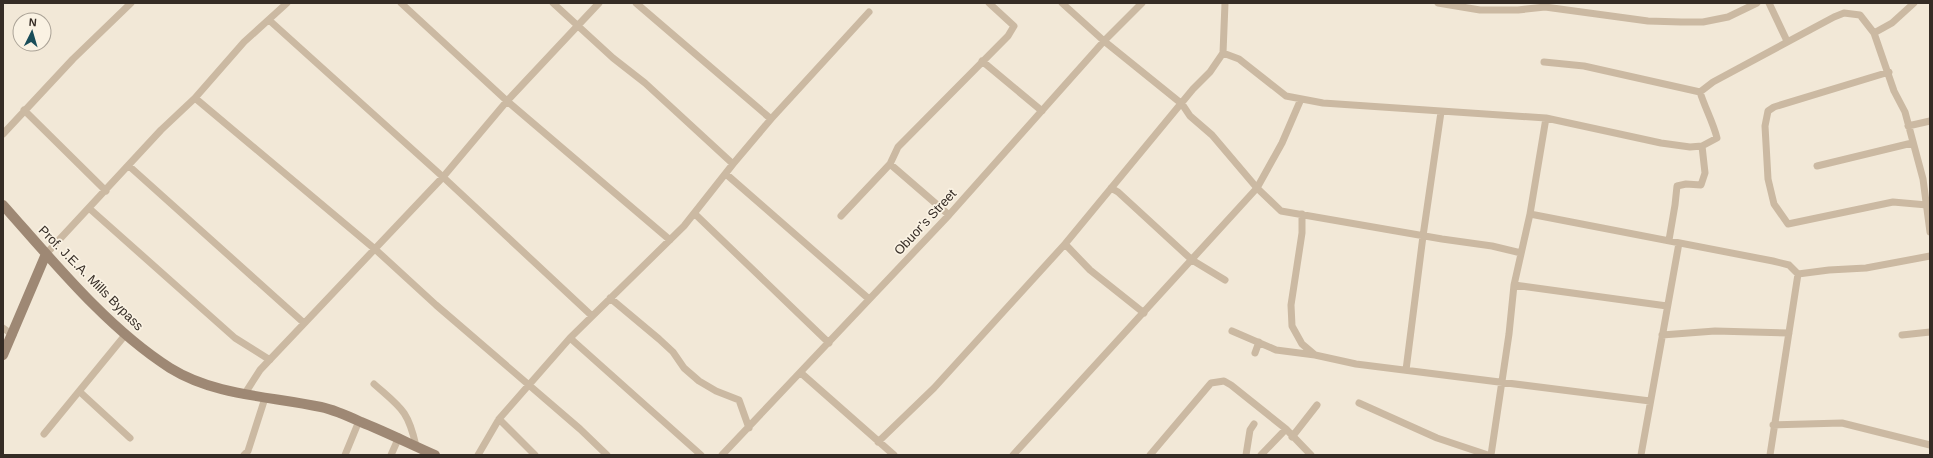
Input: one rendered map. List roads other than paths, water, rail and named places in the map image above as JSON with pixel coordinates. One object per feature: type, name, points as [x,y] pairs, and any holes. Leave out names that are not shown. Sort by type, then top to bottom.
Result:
[{"type":"street","points":[[3,134],[73,59],[132,3]]},
{"type":"street","points":[[3,355],[46,254],[162,130],[195,98],[244,42],[287,3]]},
{"type":"street","points":[[401,3],[507,101],[670,240]]},
{"type":"street","points":[[553,3],[645,83],[732,164]]},
{"type":"street","points":[[244,395],[260,370],[376,250],[443,177],[507,101],[599,3]]},
{"type":"street","points":[[636,3],[771,119]]},
{"type":"street","points":[[841,216],[890,164],[898,146],[1008,36],[1014,26],[989,3]]},
{"type":"street","points":[[1062,3],[1104,41],[1182,104],[1190,116],[1217,141],[1257,188],[1281,211],[1423,236],[1492,246],[1521,253]]},
{"type":"street","name":"Obuor’s Street","points":[[722,455],[801,373],[949,214],[1042,112],[1104,41],[1142,3]]},
{"type":"street","points":[[878,442],[934,388],[1065,244],[1193,89],[1210,72],[1223,53],[1226,3]]},
{"type":"street","points":[[1438,3],[1456,4],[1480,10],[1518,10],[1545,7],[1648,21],[1681,22],[1703,22],[1728,17],[1757,3]]},
{"type":"street","points":[[1769,3],[1788,41]]},
{"type":"street","points":[[1874,33],[1892,23],[1914,3]]},
{"type":"street","points":[[478,455],[499,419],[570,338],[695,214],[732,164],[869,12]]},
{"type":"street","points":[[1700,92],[1713,82],[1788,41],[1844,13],[1860,15],[1874,33],[1894,90],[1905,112],[1923,180],[1930,232]]},
{"type":"street","points":[[269,20],[443,177],[592,316]]},
{"type":"street","points":[[1223,53],[1239,59],[1286,96],[1323,103],[1546,118],[1661,143],[1690,147],[1702,146],[1717,138],[1714,127],[1705,109],[1700,92]]},
{"type":"street","points":[[982,61],[1042,112]]},
{"type":"street","points":[[1544,62],[1584,66],[1700,92]]},
{"type":"street","points":[[1888,72],[1774,107],[1768,111],[1765,126],[1768,179],[1774,204],[1788,224],[1893,202],[1927,206]]},
{"type":"street","points":[[195,98],[376,250],[580,429],[607,455]]},
{"type":"street","points":[[1013,455],[1257,188],[1282,143],[1301,99]]},
{"type":"street","points":[[24,110],[106,191]]},
{"type":"street","points":[[1406,370],[1441,112]]},
{"type":"street","points":[[1491,455],[1509,334],[1514,286],[1530,214],[1546,118]]},
{"type":"street","points":[[1908,126],[1930,121]]},
{"type":"street","points":[[1817,166],[1912,143]]},
{"type":"street","points":[[1668,240],[1677,186],[1686,184],[1701,185],[1705,173],[1702,146]]},
{"type":"street","points":[[890,164],[949,214]]},
{"type":"street","points":[[129,166],[304,323]]},
{"type":"street","points":[[726,174],[869,300]]},
{"type":"street","points":[[1111,188],[1118,192],[1192,260],[1225,280]]},
{"type":"street","name":"Prof. J.E.A. Mills Bypass","points":[[3,205],[46,254],[100,310],[126,334],[170,368],[200,382],[244,395],[322,407],[344,414],[435,455]]},
{"type":"street","points":[[90,208],[235,338],[270,360]]},
{"type":"street","points":[[695,214],[829,343]]},
{"type":"street","points":[[1302,214],[1302,233],[1291,305],[1292,326],[1302,344],[1315,355]]},
{"type":"street","points":[[1530,214],[1773,261],[1789,265],[1798,274]]},
{"type":"street","points":[[1641,455],[1679,242]]},
{"type":"street","points":[[1065,244],[1090,270],[1144,313]]},
{"type":"street","points":[[1798,274],[1829,270],[1866,268],[1930,256]]},
{"type":"street","points":[[1770,455],[1773,426],[1798,274]]},
{"type":"street","points":[[1514,286],[1667,306]]},
{"type":"street","points":[[610,298],[673,352],[684,368],[699,381],[716,391],[739,400],[749,428]]},
{"type":"street","points":[[3,328],[12,335]]},
{"type":"street","points":[[1232,331],[1276,350],[1315,355],[1356,364],[1650,401]]},
{"type":"street","points":[[1662,335],[1715,331],[1789,333]]},
{"type":"street","points":[[1902,335],[1930,332]]},
{"type":"street","points":[[44,434],[80,392],[126,334]]},
{"type":"street","points":[[570,338],[701,455]]},
{"type":"street","points":[[1255,353],[1259,342]]},
{"type":"street","points":[[801,373],[894,455]]},
{"type":"street","points":[[1150,455],[1211,384],[1224,381],[1286,429],[1292,437],[1311,455]]},
{"type":"street","points":[[374,384],[403,409],[411,424],[416,446]]},
{"type":"street","points":[[80,392],[130,438]]},
{"type":"street","points":[[244,455],[248,451],[265,398]]},
{"type":"street","points":[[1359,403],[1437,438],[1488,455]]},
{"type":"street","points":[[1292,437],[1317,405]]},
{"type":"street","points":[[499,419],[535,455]]},
{"type":"street","points":[[345,455],[359,421]]},
{"type":"street","points":[[1773,426],[1842,423],[1930,445]]},
{"type":"street","points":[[1246,455],[1250,430],[1254,424]]},
{"type":"street","points":[[1261,455],[1286,429]]},
{"type":"street","points":[[391,455],[399,438]]}]
